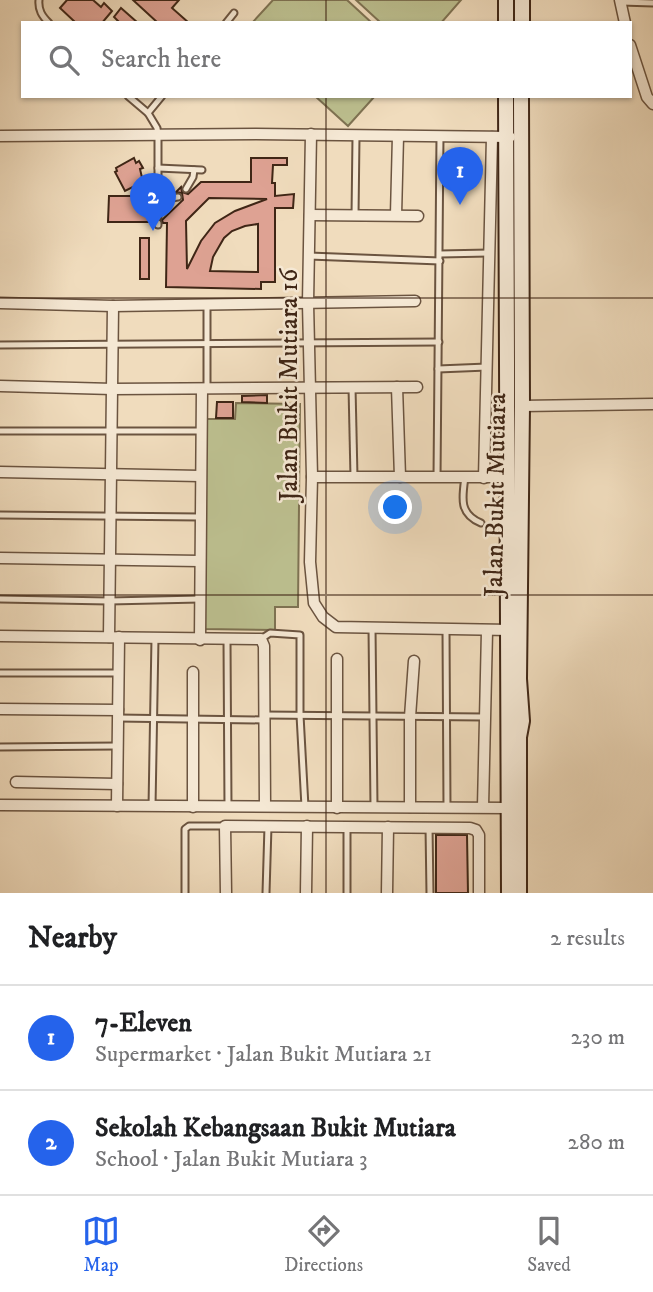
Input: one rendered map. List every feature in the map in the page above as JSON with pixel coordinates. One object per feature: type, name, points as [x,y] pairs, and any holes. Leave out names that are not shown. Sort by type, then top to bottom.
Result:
[{"type":"street","points":[[506,0],[506,21]]},
{"type":"street","points":[[522,0],[522,21]]},
{"type":"street","points":[[621,1],[625,21]]},
{"type":"street","points":[[632,50],[651,99]]},
{"type":"street","name":"Jalan Bukit Mutiara","points":[[506,98],[514,313],[522,406],[508,808],[509,893]]},
{"type":"street","name":"Jalan Bukit Mutiara","points":[[506,137],[520,98]]},
{"type":"street","name":"Jalan Bukit Mutiara 16","points":[[311,135],[308,303],[312,477],[310,562],[314,603],[323,617],[335,628],[372,628]]},
{"type":"street","points":[[0,136],[506,137],[489,253],[484,478]]},
{"type":"street","points":[[396,215],[398,136]]},
{"type":"street","points":[[310,215],[418,216]]},
{"type":"street","points":[[0,303],[113,306],[415,301]]},
{"type":"street","points":[[113,306],[110,601],[118,673],[117,806]]},
{"type":"street","points":[[488,313],[514,313]]},
{"type":"street","name":"Jalan Bukit Mutiara","points":[[514,313],[507,424],[513,630],[522,721],[519,737],[519,893]]},
{"type":"street","points":[[0,387],[418,387]]},
{"type":"street","points":[[397,387],[400,477]]},
{"type":"street","points":[[200,640],[200,476],[204,389]]},
{"type":"street","points":[[507,394],[516,404],[522,406],[653,404]]},
{"type":"street","points":[[507,424],[515,410],[522,406]]},
{"type":"street","points":[[0,472],[200,476]]},
{"type":"street","points":[[312,477],[508,477]]},
{"type":"street","points":[[0,558],[110,562],[200,561]]},
{"type":"street","points":[[372,628],[513,630]]},
{"type":"street","points":[[483,807],[487,631]]},
{"type":"street","points":[[0,636],[261,639],[264,646],[265,806]]},
{"type":"street","points":[[337,659],[337,808]]},
{"type":"street","points":[[410,807],[410,717],[414,661]]},
{"type":"street","points":[[193,807],[194,671]]},
{"type":"street","points":[[0,709],[118,714]]},
{"type":"street","points":[[16,782],[117,784]]},
{"type":"street","points":[[0,805],[508,808],[517,799],[520,783]]},
{"type":"street","points":[[508,808],[517,820],[520,833]]},
{"type":"street","points":[[226,893],[225,826],[470,828],[476,830],[479,835],[479,893]]},
{"type":"street","points":[[306,893],[307,826]]},
{"type":"street","points":[[387,893],[388,827]]},
{"type":"lane","points":[[39,0],[38,6],[47,21]]},
{"type":"lane","points":[[621,1],[653,3]]},
{"type":"lane","points":[[228,21],[234,13]]},
{"type":"lane","points":[[130,98],[148,113],[157,128],[158,221]]},
{"type":"lane","points":[[148,113],[160,98]]},
{"type":"lane","points":[[437,478],[440,136]]},
{"type":"lane","points":[[355,216],[356,137]]},
{"type":"lane","points":[[158,168],[202,170]]},
{"type":"lane","points":[[186,189],[194,170]]},
{"type":"lane","points":[[158,200],[178,197]]},
{"type":"lane","points":[[440,254],[489,253]]},
{"type":"lane","points":[[309,256],[440,261]]},
{"type":"lane","points":[[204,389],[207,304]]},
{"type":"lane","points":[[0,345],[439,342]]},
{"type":"lane","points":[[438,369],[486,367]]},
{"type":"lane","points":[[352,387],[354,477]]},
{"type":"lane","points":[[0,431],[201,431]]},
{"type":"lane","points":[[465,478],[462,505],[465,512],[481,523]]},
{"type":"lane","points":[[0,515],[200,517]]},
{"type":"lane","points":[[0,599],[200,599]]},
{"type":"lane","points":[[372,628],[374,807]]},
{"type":"lane","points":[[446,630],[447,807]]},
{"type":"lane","points":[[261,639],[270,633],[300,635],[304,807]]},
{"type":"lane","points":[[152,807],[155,638]]},
{"type":"lane","points":[[227,640],[228,807]]},
{"type":"lane","points":[[0,673],[118,673]]},
{"type":"lane","points":[[118,714],[193,719],[300,715],[486,718]]},
{"type":"lane","points":[[0,747],[117,746]]},
{"type":"lane","points":[[185,893],[185,829],[189,825],[225,826]]},
{"type":"lane","points":[[266,893],[268,826]]},
{"type":"lane","points":[[347,827],[347,893]]},
{"type":"lane","points":[[429,827],[430,893]]},
{"type":"green space","points":[[273,0],[347,0],[370,21],[254,21]]},
{"type":"green space","points":[[356,0],[461,0],[443,21],[379,21]]},
{"type":"green space","points":[[317,98],[373,98],[348,126]]},
{"type":"green space","points":[[236,403],[300,404],[298,607],[275,607],[275,630],[204,629],[205,419],[235,419]]},
{"type":"building","points":[[67,0],[93,0],[101,7],[104,3],[112,11],[104,21],[74,21],[60,8]]},
{"type":"building","points":[[133,0],[179,0],[172,8],[187,21],[156,21]]},
{"type":"building","points":[[121,8],[136,21],[118,21],[114,17]]},
{"type":"building","points":[[134,158],[143,168],[140,169],[143,182],[125,191],[115,172],[116,168]]},
{"type":"building","points":[[251,158],[287,158],[287,165],[273,165],[272,183],[275,183],[275,196],[294,194],[293,208],[275,208],[275,282],[261,282],[261,289],[166,287],[167,223],[162,220],[183,200],[182,193],[176,192],[181,187],[182,192],[188,194],[201,182],[251,182]],"holes":[[[209,198],[267,199],[235,211],[215,223],[201,241],[187,269],[186,221]],[[258,224],[258,272],[210,271],[213,257],[224,238],[232,231]]]},
{"type":"building","points":[[109,196],[151,196],[151,222],[108,222]]},
{"type":"building","points":[[140,238],[149,238],[149,279],[140,279]]},
{"type":"building","points":[[267,395],[267,403],[242,402],[242,396]]},
{"type":"building","points":[[217,402],[233,402],[233,418],[216,418]]},
{"type":"building","points":[[436,835],[467,835],[468,893],[436,893]]},
{"type":"place","name":"7-Eleven","points":[[460,205]]},
{"type":"place","name":"Sekolah Kebangsaan Bukit Mutiara","points":[[153,231]]}]
